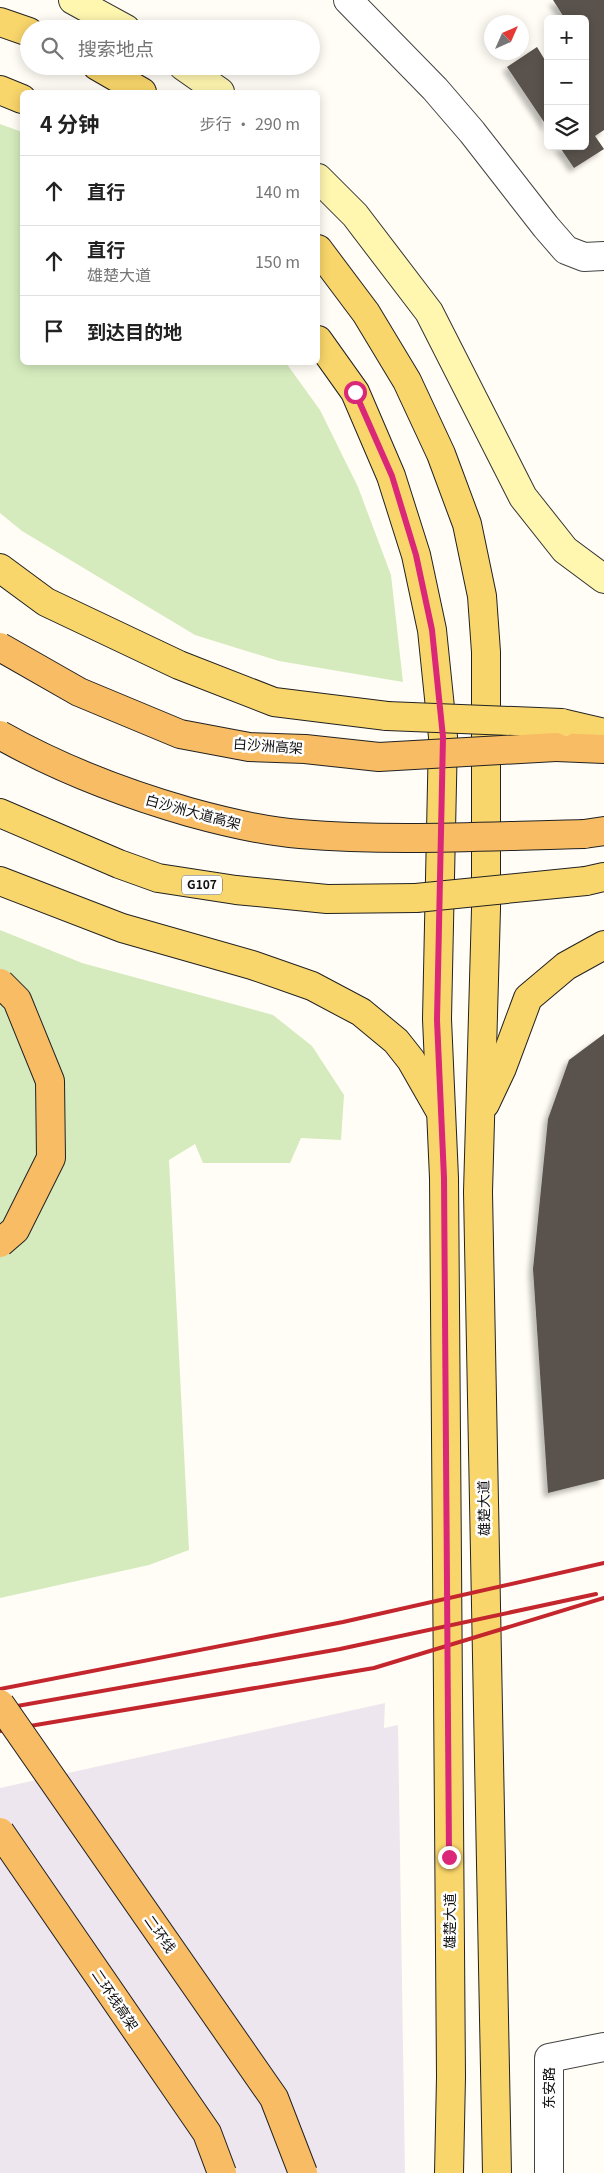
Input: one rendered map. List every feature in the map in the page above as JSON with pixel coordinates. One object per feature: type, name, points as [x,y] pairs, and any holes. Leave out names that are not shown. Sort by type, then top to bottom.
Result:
[{"type":"highway","name":"白沙洲高架","points":[[0,647],[79,692],[180,734],[249,747],[306,749],[379,757],[559,735],[604,749]]},
{"type":"highway","name":"白沙洲大道高架","points":[[0,735],[38,756],[136,796],[229,823],[299,834],[399,839],[594,832]]},
{"type":"highway","points":[[0,983],[16,1000],[50,1081],[51,1158],[15,1230],[0,1243]]},
{"type":"highway","name":"二环线","points":[[0,1704],[274,2098],[303,2173]]},
{"type":"highway","name":"二环线高架","points":[[0,1832],[207,2133],[222,2173]]},
{"type":"main road","points":[[73,0],[110,20]]},
{"type":"main road","points":[[0,22],[20,29]]},
{"type":"main road","points":[[113,75],[139,90]]},
{"type":"main road","points":[[196,75],[217,90]]},
{"type":"main road","points":[[0,90],[20,98]]},
{"type":"main road","points":[[320,180],[354,215],[429,312],[523,496],[565,550],[604,579]]},
{"type":"main road","name":"雄楚大道","points":[[320,252],[366,314],[407,381],[441,454],[467,524],[482,596],[486,652],[486,899],[478,1192],[498,2173]]},
{"type":"main road","name":"雄楚大道","points":[[320,343],[355,392],[392,476],[416,555],[432,630],[443,737],[437,1020],[445,1278],[451,2077],[449,2173]]},
{"type":"main road","points":[[0,568],[46,602],[179,664],[274,702],[559,735],[604,733]]},
{"type":"main road","name":"G107","points":[[0,813],[119,864],[158,878],[236,890],[327,899],[416,898],[595,879]]},
{"type":"main road","points":[[0,881],[122,928],[252,965],[320,991],[361,1012],[396,1041],[411,1060],[441,1106]]},
{"type":"main road","points":[[481,1112],[502,1068],[528,998],[566,966],[604,945]]},
{"type":"street","points":[[348,0],[435,89],[472,132],[566,250],[584,257],[604,256]]},
{"type":"street","name":"东安路","points":[[548,2173],[549,2058],[604,2047]]},
{"type":"shaded area","points":[[385,1703],[384,1728],[398,1725],[405,2173],[0,2173],[0,1788]]},
{"type":"green space","points":[[0,124],[20,131],[20,365],[287,365],[320,410],[358,487],[391,575],[403,682],[279,661],[195,635],[22,531],[0,513]]},
{"type":"green space","points":[[0,930],[82,963],[273,1015],[312,1046],[344,1095],[341,1140],[301,1138],[290,1163],[203,1163],[195,1144],[169,1160],[189,1550],[149,1565],[0,1598]]},
{"type":"building","points":[[553,0],[604,0],[604,130],[595,136],[604,149],[574,168],[562,150],[589,150],[589,15],[562,15]]},
{"type":"building","points":[[537,47],[544,58],[544,122],[507,67],[518,60],[529,60],[529,52]]},
{"type":"building","points":[[604,1034],[604,1479],[548,1493],[533,1269],[548,1119],[569,1060]]},
{"type":"railway","points":[[0,1689],[343,1622],[604,1563]]},
{"type":"railway","points":[[0,1709],[340,1649],[596,1594]]},
{"type":"railway","points":[[0,1731],[374,1668],[604,1598]]},
{"type":"route","points":[[355,392],[392,476],[416,555],[432,630],[443,737],[437,1020],[444,1178],[449,1857]]}]
